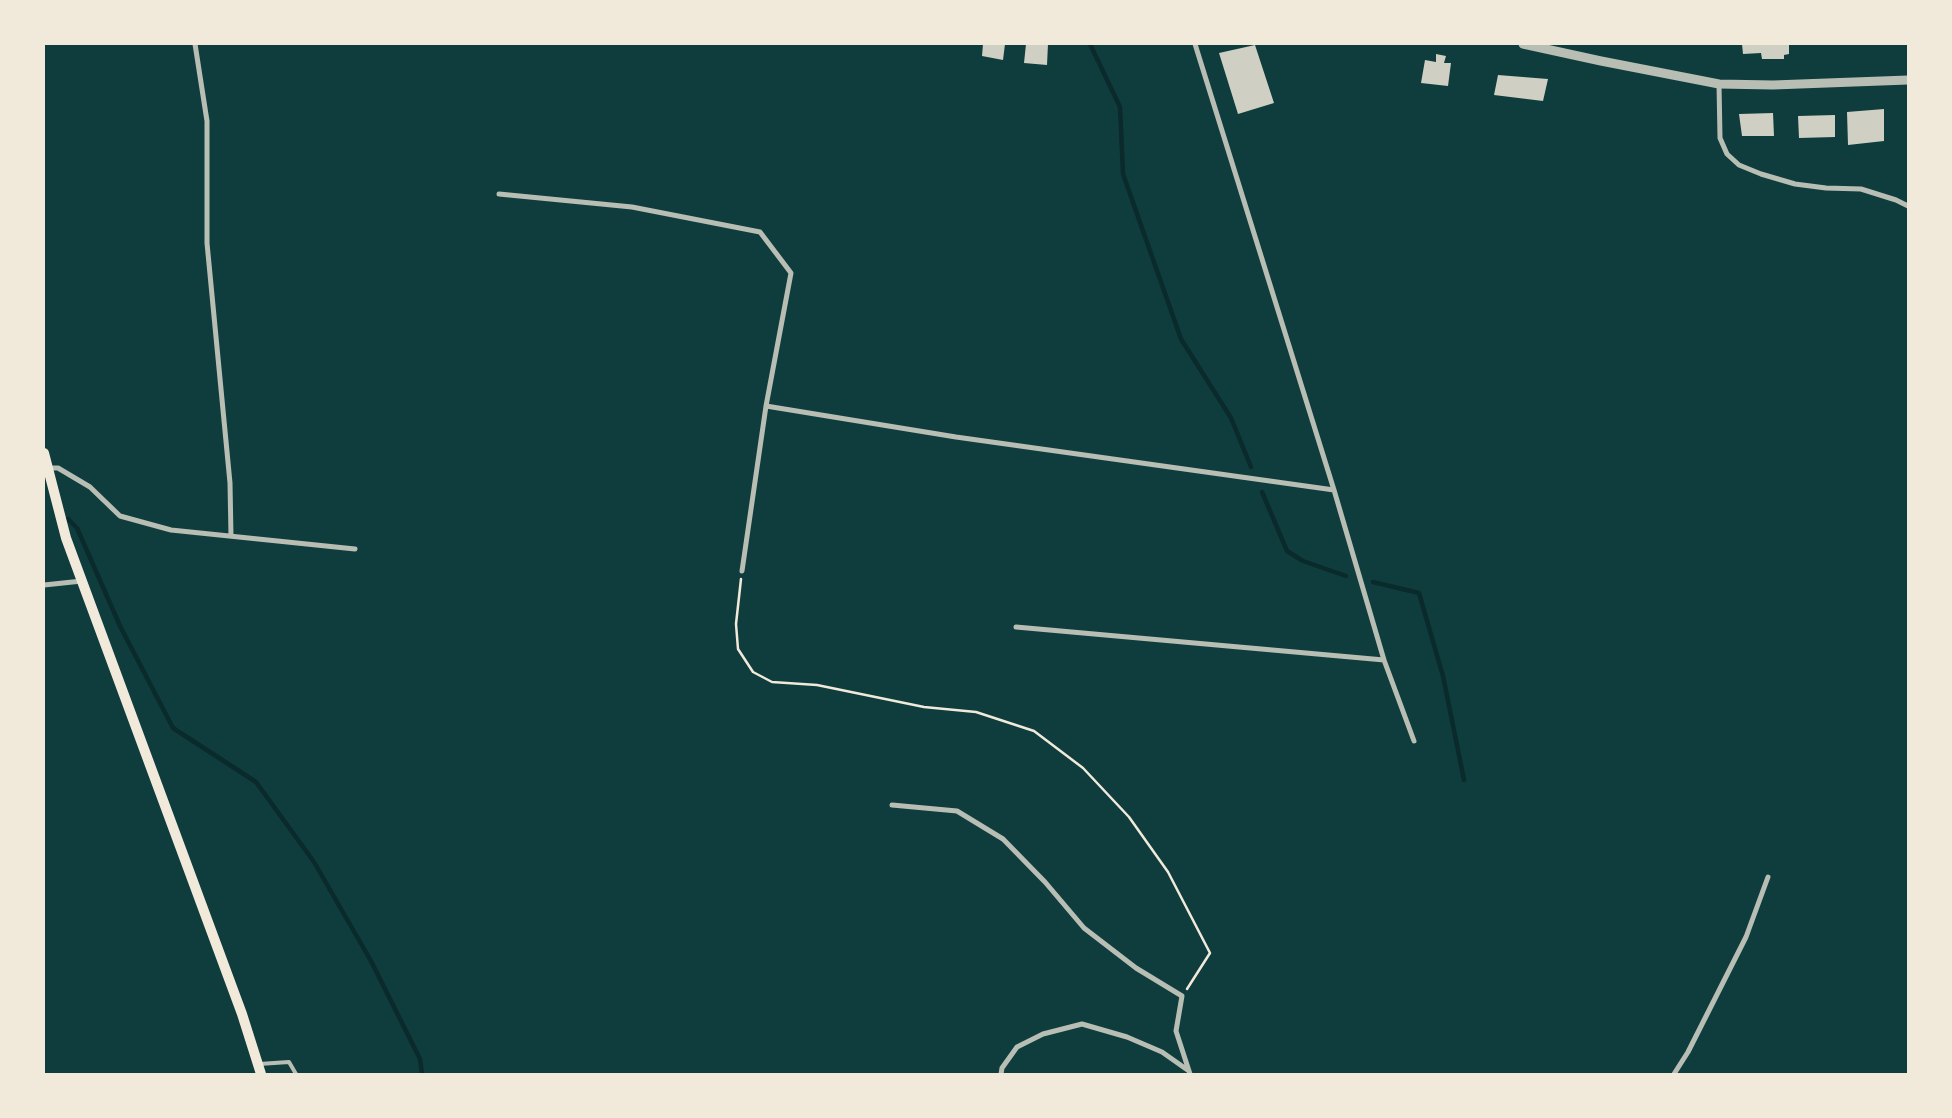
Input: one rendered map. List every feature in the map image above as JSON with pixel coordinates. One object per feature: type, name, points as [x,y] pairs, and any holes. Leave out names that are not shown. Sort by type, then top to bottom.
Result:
[{"type":"main road","points":[[44,453],[66,538],[242,1014],[261,1074]]},
{"type":"street","points":[[195,44],[207,121],[206,243],[230,483],[231,536]]},
{"type":"street","points":[[1195,44],[1334,490],[1384,660],[1414,741]]},
{"type":"street","points":[[1523,44],[1719,84],[1773,85],[1908,80]]},
{"type":"street","points":[[1719,84],[1720,138],[1727,154],[1739,165],[1795,184],[1826,188],[1861,189],[1896,200],[1908,206]]},
{"type":"street","points":[[499,194],[632,207],[760,232],[791,272],[766,406],[742,572]]},
{"type":"street","points":[[766,406],[956,437],[1334,490]]},
{"type":"street","points":[[47,469],[58,468],[90,487],[120,516],[171,530],[355,549]]},
{"type":"street","points":[[44,585],[82,581]]},
{"type":"street","points":[[1016,627],[1384,660]]},
{"type":"street","points":[[892,804],[957,811],[1003,839],[1045,882],[1084,928],[1136,968],[1182,996],[1176,1031],[1190,1073]]},
{"type":"street","points":[[1674,1074],[1688,1052],[1746,937],[1768,877]]},
{"type":"street","points":[[1001,1074],[1002,1068],[1017,1047],[1043,1034],[1082,1024],[1127,1037],[1162,1052],[1190,1073]]},
{"type":"lane","points":[[259,1064],[289,1062],[296,1074]]},
{"type":"path","points":[[742,572],[736,624],[738,649],[753,672],[772,682],[817,685],[924,707],[976,712],[1034,731],[1083,768],[1129,816],[1168,872],[1210,953],[1182,996]]},
{"type":"building","points":[[983,44],[1005,44],[1003,60],[982,56]]},
{"type":"building","points":[[1026,44],[1048,44],[1047,65],[1024,63]]},
{"type":"building","points":[[1742,44],[1789,44],[1789,54],[1784,55],[1784,59],[1762,59],[1761,53],[1743,54]]},
{"type":"building","points":[[1255,45],[1274,103],[1238,114],[1219,53]]},
{"type":"building","points":[[1436,54],[1446,56],[1444,63],[1451,63],[1448,86],[1421,83],[1425,60],[1436,62]]},
{"type":"building","points":[[1498,75],[1548,79],[1543,101],[1494,95]]},
{"type":"building","points":[[1884,109],[1884,141],[1848,145],[1847,112]]},
{"type":"building","points":[[1773,113],[1774,136],[1742,136],[1739,114]]},
{"type":"building","points":[[1835,115],[1835,137],[1799,138],[1798,116]]},
{"type":"waterway","points":[[1090,44],[1120,107],[1123,174],[1181,339],[1231,418],[1251,467]]},
{"type":"waterway","points":[[1262,492],[1287,551],[1303,561],[1346,576]]},
{"type":"waterway","points":[[68,519],[77,528],[120,626],[173,728],[256,782],[314,862],[371,961],[420,1059],[422,1074]]},
{"type":"waterway","points":[[1373,582],[1419,593],[1443,676],[1464,780]]}]
